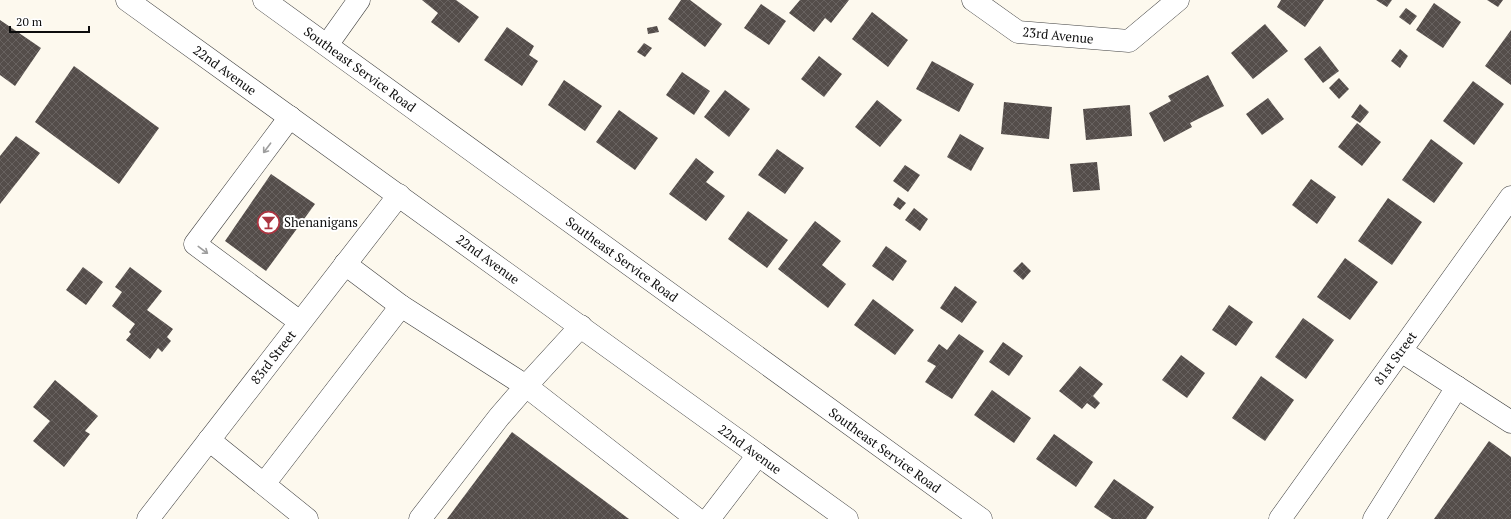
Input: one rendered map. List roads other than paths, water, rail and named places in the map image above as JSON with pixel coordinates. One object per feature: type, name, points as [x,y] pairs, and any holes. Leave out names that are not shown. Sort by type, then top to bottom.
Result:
[{"type":"street","name":"22nd Avenue","points":[[127,0],[847,519]]},
{"type":"street","name":"Southeast Service Road","points":[[264,0],[981,519]]},
{"type":"street","points":[[327,45],[359,0]]},
{"type":"street","name":"23rd Avenue","points":[[973,0],[1018,32],[1129,42],[1178,0]]},
{"type":"street","points":[[290,117],[195,244],[300,322]]},
{"type":"street","name":"83rd Street","points":[[148,519],[399,195]]},
{"type":"street","name":"81st Street","points":[[1280,519],[1511,198]]},
{"type":"street","points":[[345,264],[401,306],[526,386],[697,519]]},
{"type":"street","points":[[264,484],[401,306]]},
{"type":"street","points":[[420,519],[499,417],[581,326]]},
{"type":"street","points":[[1401,351],[1511,422]]},
{"type":"street","points":[[1374,519],[1457,388]]},
{"type":"street","points":[[209,440],[308,519]]},
{"type":"street","points":[[709,519],[758,455]]},
{"type":"place","name":"Shenanigans","points":[[269,222]]}]
